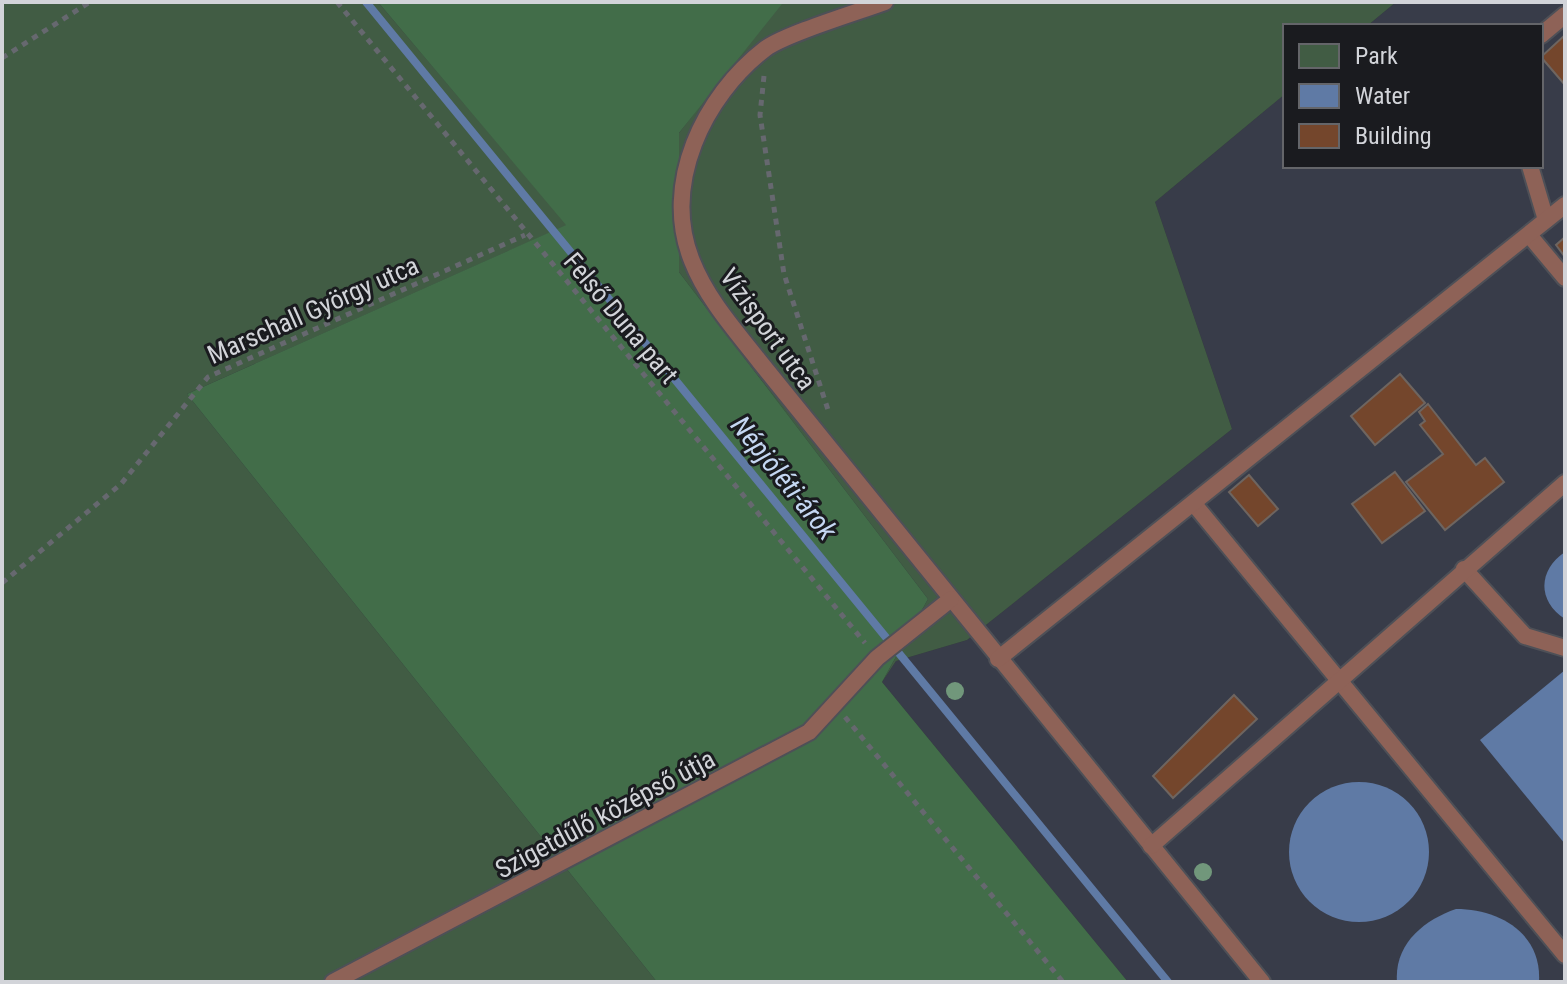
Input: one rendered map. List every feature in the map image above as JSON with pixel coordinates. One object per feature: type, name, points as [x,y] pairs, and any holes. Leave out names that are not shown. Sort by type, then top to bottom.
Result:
[{"type":"lane","name":"Vízisport utca","points":[[885,2],[767,47],[712,104],[691,147],[683,224],[691,259],[713,302],[998,659],[1262,982]]},
{"type":"lane","points":[[1543,33],[1565,15]]},
{"type":"lane","points":[[1531,168],[1546,220]]},
{"type":"lane","points":[[998,659],[1565,205]]},
{"type":"lane","points":[[1530,236],[1565,278]]},
{"type":"lane","points":[[1151,846],[1337,679],[1565,483]]},
{"type":"lane","points":[[1194,504],[1565,955]]},
{"type":"lane","points":[[1464,569],[1525,636],[1565,648]]},
{"type":"lane","name":"Szigetdűlő középső útja","points":[[333,982],[809,732],[877,658],[951,599]]},
{"type":"path","points":[[2,58],[90,2]]},
{"type":"path","name":"Felső Duna part","points":[[337,2],[525,235],[877,658]]},
{"type":"path","points":[[767,47],[760,115],[784,274],[833,427]]},
{"type":"path","name":"Marschall György utca","points":[[2,583],[121,484],[208,377],[525,235]]},
{"type":"path","points":[[835,704],[1063,982]]},
{"type":"shaded area","points":[[1396,2],[1565,2],[1565,982],[1128,982],[882,682],[896,661],[967,640],[1232,429],[1155,202],[1283,96],[1283,168],[1543,168],[1543,24],[1369,24]]},
{"type":"green space","points":[[2,2],[378,2],[567,225],[187,394],[657,982],[2,982]]},
{"type":"green space","points":[[378,2],[782,4],[679,133],[679,272],[928,599],[882,682],[1128,982],[657,982],[187,394],[566,225]]},
{"type":"green space","points":[[780,2],[1396,2],[1369,24],[1283,24],[1283,96],[1155,202],[1232,429],[967,640],[896,661],[882,682],[928,599],[679,272],[679,133]]},
{"type":"water","points":[[1565,552],[1565,619],[1549,603],[1544,586],[1550,568]]},
{"type":"water","points":[[1565,670],[1565,844],[1480,740]]},
{"type":"water","points":[[1359,782],[1386,787],[1409,802],[1424,825],[1429,852],[1424,879],[1409,902],[1386,917],[1359,922],[1332,917],[1309,902],[1294,879],[1289,852],[1294,825],[1309,802],[1332,787]]},
{"type":"water","points":[[1456,909],[1488,914],[1515,927],[1533,950],[1539,982],[1397,982],[1400,956],[1413,935],[1433,920]]},
{"type":"building","points":[[1565,35],[1565,85],[1543,59],[1543,55]]},
{"type":"building","points":[[1565,237],[1565,257],[1556,245]]},
{"type":"building","points":[[1400,374],[1425,403],[1375,445],[1351,416]]},
{"type":"building","points":[[1428,404],[1476,465],[1485,458],[1504,482],[1445,530],[1406,482],[1443,454],[1420,425],[1425,421],[1419,412]]},
{"type":"building","points":[[1395,472],[1425,511],[1382,543],[1352,504]]},
{"type":"building","points":[[1249,475],[1278,509],[1258,526],[1229,492]]},
{"type":"building","points":[[1234,695],[1257,719],[1173,798],[1153,776]]},
{"type":"waterway","name":"Népjóléti-árok","points":[[366,2],[1168,982]]}]
